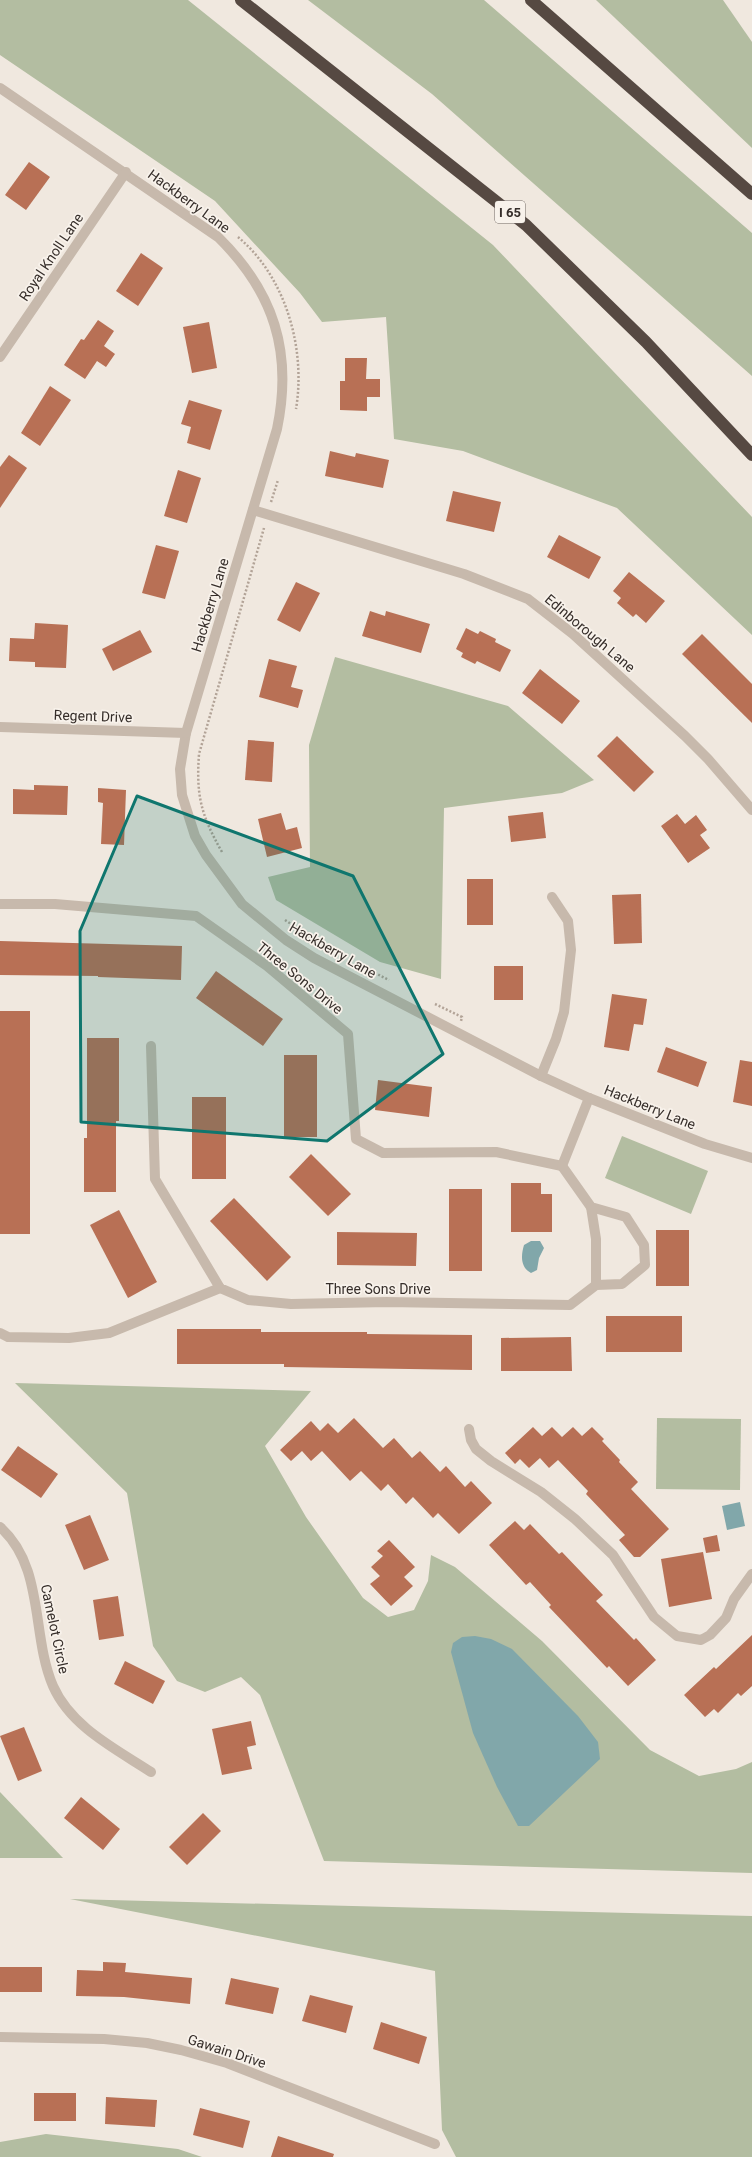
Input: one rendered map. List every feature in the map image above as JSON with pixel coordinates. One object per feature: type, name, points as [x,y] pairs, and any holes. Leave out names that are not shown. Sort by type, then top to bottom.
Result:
[{"type":"highway","name":"I 65","points":[[241,0],[526,225],[646,342],[752,455]]},
{"type":"highway","points":[[532,0],[752,194]]},
{"type":"street","name":"Hackberry Lane","points":[[0,88],[126,172],[218,236],[232,250],[246,268],[260,290],[275,324],[283,365],[281,408],[253,510],[186,733],[180,769],[182,795],[188,815],[206,855],[242,904],[286,940],[314,958],[541,1076],[589,1098],[705,1144],[752,1158]]},
{"type":"street","name":"Royal Knoll Lane","points":[[0,357],[126,172]]},
{"type":"street","name":"Edinborough Lane","points":[[253,510],[464,574],[528,599],[573,634],[685,736],[708,759],[752,810]]},
{"type":"street","name":"Regent Drive","points":[[0,727],[186,733]]},
{"type":"street","points":[[541,1076],[556,1039],[564,1012],[571,950],[568,920],[552,897]]},
{"type":"street","name":"Three Sons Drive","points":[[0,904],[55,904],[196,916],[267,966],[348,1034],[356,1139],[383,1153],[496,1152],[562,1166]]},
{"type":"street","points":[[0,1333],[8,1337],[69,1338],[109,1334],[220,1288],[155,1179],[151,1046]]},
{"type":"street","points":[[589,1098],[562,1166],[591,1207],[596,1239],[596,1285],[622,1284],[645,1265],[644,1245],[626,1217],[591,1207]]},
{"type":"street","name":"Three Sons Drive","points":[[220,1288],[248,1300],[291,1304],[387,1302],[570,1305],[596,1285]]},
{"type":"street","points":[[469,1429],[471,1440],[476,1449],[491,1461],[541,1492],[576,1519],[613,1555],[654,1617],[677,1636],[701,1640],[716,1630],[752,1574]]},
{"type":"street","name":"Camelot Circle","points":[[0,1527],[7,1534],[26,1564],[41,1643],[54,1687],[65,1705],[82,1724],[151,1772]]},
{"type":"street","name":"Gawain Drive","points":[[0,2037],[104,2039],[147,2043],[181,2050],[227,2063],[435,2144]]},
{"type":"highlighted area","points":[[137,796],[353,876],[443,1054],[327,1141],[81,1122],[80,931]]},
{"type":"green space","points":[[0,0],[188,0],[493,245],[752,517],[752,635],[617,508],[463,451],[394,439],[386,317],[322,322],[300,293],[215,201],[0,55]]},
{"type":"green space","points":[[308,0],[484,0],[752,233],[752,376],[432,94]]},
{"type":"green space","points":[[596,0],[723,0],[752,42],[752,148]]},
{"type":"green space","points":[[335,657],[508,706],[594,780],[562,793],[444,808],[441,979],[380,962],[276,900],[268,877],[310,867],[309,745]]},
{"type":"green space","points":[[622,1136],[708,1171],[691,1214],[605,1178]]},
{"type":"green space","points":[[15,1383],[311,1391],[265,1446],[306,1517],[363,1598],[388,1617],[414,1610],[428,1581],[431,1555],[455,1567],[542,1641],[650,1750],[699,1776],[736,1769],[752,1762],[752,1873],[324,1861],[260,1695],[241,1677],[205,1692],[177,1681],[153,1646],[127,1493]]},
{"type":"green space","points":[[657,1418],[741,1419],[740,1490],[656,1489]]},
{"type":"green space","points":[[0,1792],[63,1858],[0,1858]]},
{"type":"green space","points":[[70,1899],[752,1916],[752,2157],[456,2157],[442,2130],[435,1971]]},
{"type":"green space","points":[[46,2134],[178,2149],[202,2157],[0,2157],[0,2142]]},
{"type":"water","points":[[531,1241],[540,1241],[544,1248],[539,1258],[537,1270],[531,1273],[523,1264],[522,1253],[524,1245]]},
{"type":"water","points":[[740,1502],[745,1526],[727,1530],[722,1506]]},
{"type":"water","points":[[475,1636],[491,1639],[512,1649],[578,1716],[598,1742],[600,1759],[529,1826],[518,1826],[497,1787],[473,1733],[451,1652],[453,1643],[462,1637]]},
{"type":"building","points":[[29,162],[50,177],[26,210],[5,195]]},
{"type":"building","points":[[141,253],[163,268],[138,306],[116,291]]},
{"type":"building","points":[[98,320],[114,331],[104,346],[115,354],[106,367],[97,361],[85,379],[64,365],[81,339],[84,340]]},
{"type":"building","points":[[209,322],[217,368],[192,373],[183,327]]},
{"type":"building","points":[[345,358],[367,358],[366,379],[380,379],[380,397],[367,397],[367,411],[340,410],[340,381],[345,381]]},
{"type":"building","points":[[50,386],[71,400],[40,446],[21,433]]},
{"type":"building","points":[[189,400],[222,410],[210,450],[187,443],[191,427],[181,424]]},
{"type":"building","points":[[330,451],[355,457],[356,453],[389,460],[383,488],[325,476]]},
{"type":"building","points":[[9,455],[27,468],[0,508],[0,467]]},
{"type":"building","points":[[178,470],[201,478],[187,523],[164,516]]},
{"type":"building","points":[[453,491],[501,502],[494,532],[446,521]]},
{"type":"building","points":[[559,535],[601,557],[589,579],[547,557]]},
{"type":"building","points":[[156,545],[179,551],[165,599],[142,593]]},
{"type":"building","points":[[629,572],[665,601],[646,623],[636,614],[633,617],[617,603],[621,598],[613,591]]},
{"type":"building","points":[[296,582],[320,593],[300,632],[277,620]]},
{"type":"building","points":[[370,611],[385,616],[386,611],[430,624],[421,653],[362,636]]},
{"type":"building","points":[[35,623],[68,625],[66,668],[35,667],[35,662],[9,661],[10,638],[34,639]]},
{"type":"building","points":[[466,628],[478,634],[480,631],[496,639],[495,642],[511,650],[500,672],[477,661],[475,664],[461,657],[463,653],[456,649]]},
{"type":"building","points":[[140,630],[152,652],[113,671],[102,649]]},
{"type":"building","points":[[702,634],[752,684],[752,723],[682,654]]},
{"type":"building","points":[[269,659],[297,666],[291,687],[303,690],[298,708],[259,697]]},
{"type":"building","points":[[540,669],[580,701],[562,724],[522,693]]},
{"type":"building","points":[[617,736],[654,772],[634,792],[597,756]]},
{"type":"building","points":[[248,740],[274,742],[272,782],[245,780]]},
{"type":"building","points":[[34,785],[68,786],[67,815],[13,814],[13,789],[34,790]]},
{"type":"building","points":[[98,788],[126,790],[124,845],[101,844],[103,803],[98,802]]},
{"type":"building","points":[[543,812],[546,838],[511,842],[508,816]]},
{"type":"building","points":[[281,813],[286,830],[297,827],[302,848],[267,857],[258,819]]},
{"type":"building","points":[[677,814],[685,824],[696,815],[707,830],[700,835],[710,848],[688,863],[661,826]]},
{"type":"building","points":[[467,879],[493,879],[493,925],[467,925]]},
{"type":"building","points":[[641,894],[642,943],[614,944],[612,895]]},
{"type":"building","points":[[0,941],[182,946],[181,980],[98,976],[0,975]]},
{"type":"building","points":[[494,966],[523,966],[523,1000],[494,1000]]},
{"type":"building","points":[[216,971],[283,1019],[263,1046],[196,998]]},
{"type":"building","points":[[612,994],[647,999],[643,1025],[634,1024],[629,1051],[604,1047]]},
{"type":"building","points":[[0,1011],[30,1011],[30,1234],[0,1234]]},
{"type":"building","points":[[87,1038],[119,1038],[119,1121],[116,1121],[116,1192],[84,1192],[84,1138],[87,1138]]},
{"type":"building","points":[[666,1047],[707,1062],[698,1087],[657,1072]]},
{"type":"building","points":[[284,1055],[317,1055],[317,1137],[284,1137]]},
{"type":"building","points":[[740,1060],[752,1062],[752,1106],[733,1102]]},
{"type":"building","points":[[378,1080],[432,1087],[429,1117],[375,1110]]},
{"type":"building","points":[[192,1097],[226,1097],[226,1179],[192,1179]]},
{"type":"building","points":[[311,1154],[351,1194],[328,1216],[289,1177]]},
{"type":"building","points":[[511,1183],[541,1183],[541,1194],[552,1194],[552,1232],[511,1232]]},
{"type":"building","points":[[449,1189],[482,1189],[482,1271],[449,1271]]},
{"type":"building","points":[[234,1198],[291,1257],[267,1281],[210,1221]]},
{"type":"building","points":[[119,1210],[157,1282],[128,1298],[90,1225]]},
{"type":"building","points":[[656,1230],[689,1230],[689,1286],[656,1286]]},
{"type":"building","points":[[337,1232],[417,1233],[416,1266],[337,1265]]},
{"type":"building","points":[[606,1316],[682,1316],[682,1352],[606,1352]]},
{"type":"building","points":[[177,1329],[261,1329],[261,1332],[367,1332],[367,1334],[472,1335],[472,1370],[284,1367],[284,1364],[177,1364]]},
{"type":"building","points":[[571,1337],[572,1371],[501,1371],[501,1338]]},
{"type":"building","points":[[354,1418],[383,1448],[394,1438],[412,1458],[420,1451],[440,1472],[446,1466],[465,1487],[471,1481],[492,1503],[459,1534],[438,1513],[433,1518],[413,1497],[406,1504],[388,1484],[381,1491],[361,1471],[350,1481],[322,1451],[311,1461],[302,1451],[291,1461],[280,1450],[311,1421],[320,1431],[328,1423],[338,1433]]},
{"type":"building","points":[[533,1427],[542,1436],[552,1427],[562,1437],[573,1427],[582,1436],[592,1427],[604,1439],[602,1441],[620,1460],[619,1462],[638,1482],[631,1489],[669,1529],[640,1557],[634,1557],[619,1540],[625,1535],[586,1494],[588,1491],[558,1460],[549,1468],[540,1458],[529,1468],[520,1459],[515,1464],[505,1453]]},
{"type":"building","points":[[18,1446],[58,1474],[41,1498],[1,1470]]},
{"type":"building","points":[[90,1515],[109,1560],[84,1570],[65,1525]]},
{"type":"building","points":[[515,1521],[524,1530],[530,1524],[559,1554],[562,1552],[603,1595],[596,1601],[634,1640],[636,1638],[656,1660],[628,1686],[609,1666],[607,1668],[549,1607],[551,1605],[530,1582],[526,1585],[489,1545]]},
{"type":"building","points":[[717,1535],[720,1551],[706,1553],[703,1538]]},
{"type":"building","points":[[389,1540],[415,1567],[404,1577],[413,1586],[391,1606],[370,1584],[380,1576],[371,1567],[383,1556],[377,1551]]},
{"type":"building","points":[[703,1552],[712,1599],[669,1607],[661,1559]]},
{"type":"building","points":[[118,1596],[124,1636],[99,1640],[93,1600]]},
{"type":"building","points":[[752,1635],[752,1686],[741,1696],[738,1693],[718,1713],[714,1709],[705,1717],[684,1695],[714,1667],[716,1669]]},
{"type":"building","points":[[125,1661],[165,1681],[153,1704],[114,1684]]},
{"type":"building","points":[[251,1721],[256,1745],[247,1747],[252,1769],[222,1775],[212,1729]]},
{"type":"building","points":[[24,1727],[42,1771],[18,1781],[0,1736]]},
{"type":"building","points":[[81,1797],[120,1829],[103,1850],[64,1818]]},
{"type":"building","points":[[203,1813],[221,1831],[187,1865],[169,1847]]},
{"type":"building","points":[[103,1962],[126,1963],[125,1972],[192,1978],[190,2004],[124,1997],[76,1996],[77,1970],[103,1971]]},
{"type":"building","points":[[0,1967],[42,1967],[42,1992],[0,1992]]},
{"type":"building","points":[[231,1978],[279,1988],[273,2014],[225,2004]]},
{"type":"building","points":[[310,1995],[353,2006],[346,2033],[302,2021]]},
{"type":"building","points":[[381,2022],[427,2037],[419,2064],[373,2049]]},
{"type":"building","points":[[34,2093],[76,2093],[76,2121],[34,2121]]},
{"type":"building","points":[[106,2097],[157,2100],[155,2127],[105,2124]]},
{"type":"building","points":[[200,2108],[250,2121],[243,2148],[193,2135]]},
{"type":"building","points":[[278,2136],[334,2154],[333,2157],[271,2157]]}]
